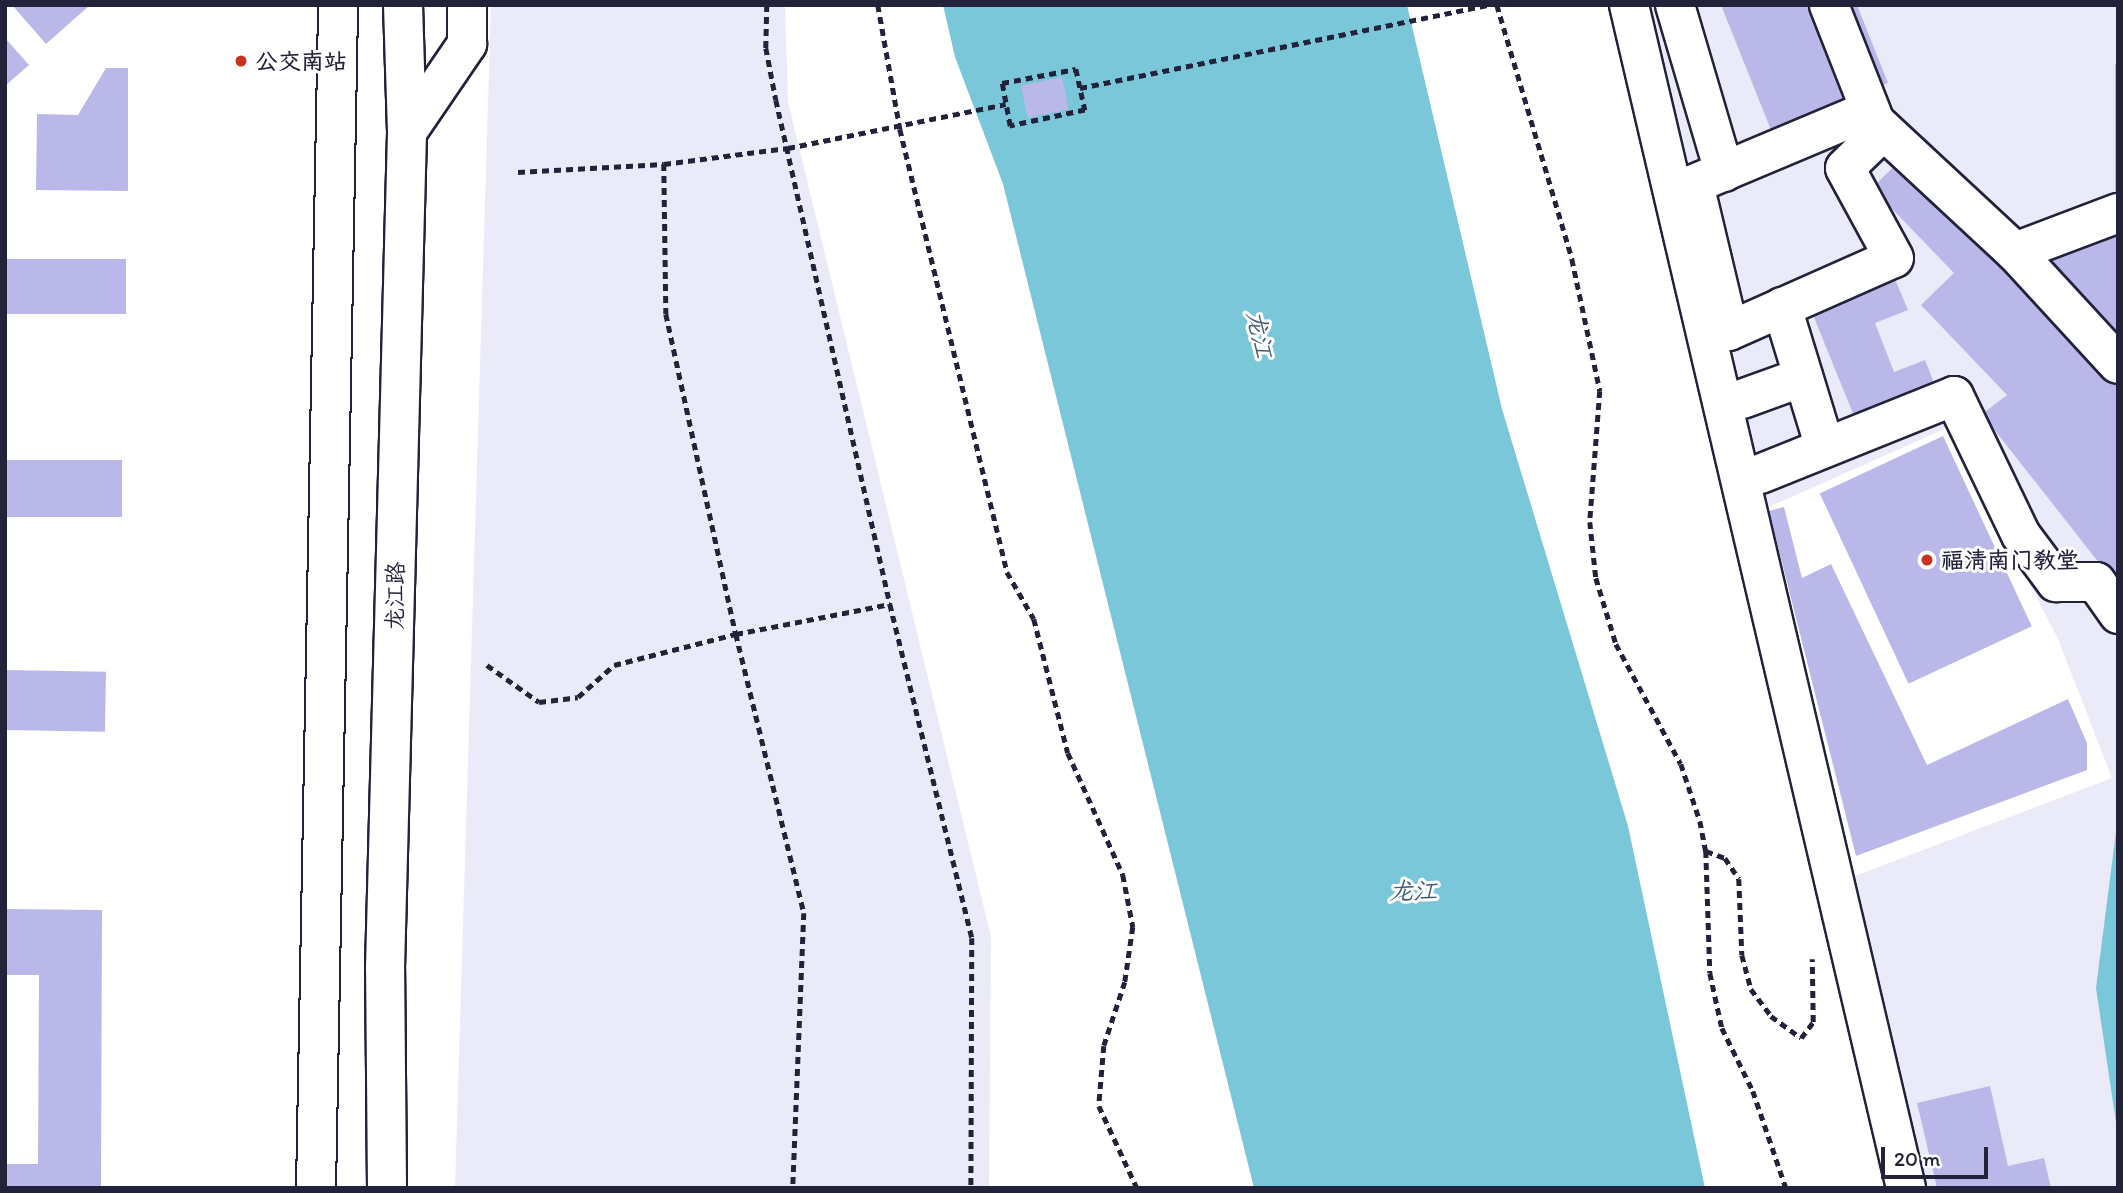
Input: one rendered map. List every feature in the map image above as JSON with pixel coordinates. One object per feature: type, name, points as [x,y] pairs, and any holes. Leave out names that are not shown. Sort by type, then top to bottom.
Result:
[{"type":"main road","points":[[316,1188],[338,5]]},
{"type":"main road","name":"龙江路","points":[[387,1188],[385,968],[407,132],[404,5]]},
{"type":"main road","points":[[407,132],[467,44],[467,5]]},
{"type":"main road","points":[[1629,5],[1906,1188]]},
{"type":"main road","points":[[1675,5],[1724,172]]},
{"type":"main road","points":[[1829,5],[1877,120],[2015,252],[2118,364]]},
{"type":"main road","points":[[1877,120],[1845,168],[1894,258],[1729,331],[1694,184],[1877,120]]},
{"type":"main road","points":[[2015,252],[2118,213]]},
{"type":"main road","points":[[1782,307],[1825,448]]},
{"type":"main road","points":[[1742,399],[1803,377]]},
{"type":"main road","points":[[1760,474],[1954,396],[2021,535],[2056,582],[2096,582],[2118,614]]},
{"type":"path","points":[[767,5],[766,48],[890,604],[972,938],[971,1188]]},
{"type":"path","points":[[878,5],[900,129],[1007,572],[1034,619],[1068,753],[1123,875],[1133,927],[1125,982],[1104,1046],[1099,1106],[1137,1188]]},
{"type":"path","points":[[1080,88],[1489,5]]},
{"type":"path","points":[[1497,5],[1572,259],[1600,391],[1590,522],[1596,578],[1616,644],[1681,764],[1706,851],[1710,973],[1722,1028],[1753,1091],[1786,1188]]},
{"type":"path","points":[[1076,69],[1080,88],[1085,110],[1010,126],[1002,83],[1076,69]]},
{"type":"path","points":[[518,172],[664,164],[788,148],[1006,104]]},
{"type":"path","points":[[664,164],[666,314],[736,634],[804,914],[793,1188]]},
{"type":"path","points":[[487,665],[539,702],[578,697],[614,665],[736,634],[890,604]]},
{"type":"path","points":[[1706,851],[1724,858],[1739,879],[1742,955],[1751,989],[1771,1016],[1801,1038],[1813,1022],[1812,944],[1848,936]]},
{"type":"shaded area","points":[[491,5],[785,5],[788,102],[991,937],[989,1188],[455,1188]]},
{"type":"shaded area","points":[[1639,5],[2118,5],[2118,1188],[1926,1188],[1855,876],[2112,778],[2058,639],[1949,427],[1762,510]]},
{"type":"water","name":"龙江","points":[[943,5],[1407,5],[1502,409],[1628,826],[1705,1188],[1254,1188],[1003,184],[955,57]]},
{"type":"water","points":[[2118,816],[2118,1136],[2096,988]]},
{"type":"building","points":[[12,5],[90,5],[46,44]]},
{"type":"building","points":[[1721,5],[1857,5],[1888,83],[1771,130]]},
{"type":"building","points":[[5,38],[29,65],[5,86]]},
{"type":"building","points":[[2115,64],[2118,64],[2118,587],[1982,414],[2007,395],[1921,305],[1954,273],[1872,188],[1924,137],[2019,234],[2115,204]]},
{"type":"building","points":[[106,68],[128,68],[128,191],[36,190],[37,114],[78,115]]},
{"type":"building","points":[[1062,77],[1069,109],[1028,118],[1021,86]]},
{"type":"building","points":[[5,259],[126,259],[126,314],[5,314]]},
{"type":"building","points":[[1894,277],[1908,310],[1875,323],[1894,372],[1925,360],[1934,383],[1854,416],[1811,310]]},
{"type":"building","name":"福清南门教堂","points":[[1943,436],[2032,626],[1908,684],[1820,493]]},
{"type":"building","points":[[5,460],[122,460],[122,517],[5,517]]},
{"type":"building","points":[[1784,507],[1802,578],[1831,564],[1927,765],[2068,699],[2087,743],[2087,770],[1856,856],[1769,511]]},
{"type":"building","points":[[5,670],[106,672],[105,732],[5,730]]},
{"type":"building","points":[[5,909],[102,910],[101,1188],[5,1188],[5,1164],[38,1164],[39,975],[5,975]]},
{"type":"building","points":[[1990,1086],[2008,1166],[2044,1158],[2051,1188],[1937,1188],[1917,1103]]},
{"type":"place","name":"公交南站","points":[[241,61]]},
{"type":"place","name":"福清南门教堂","points":[[1927,560]]}]
